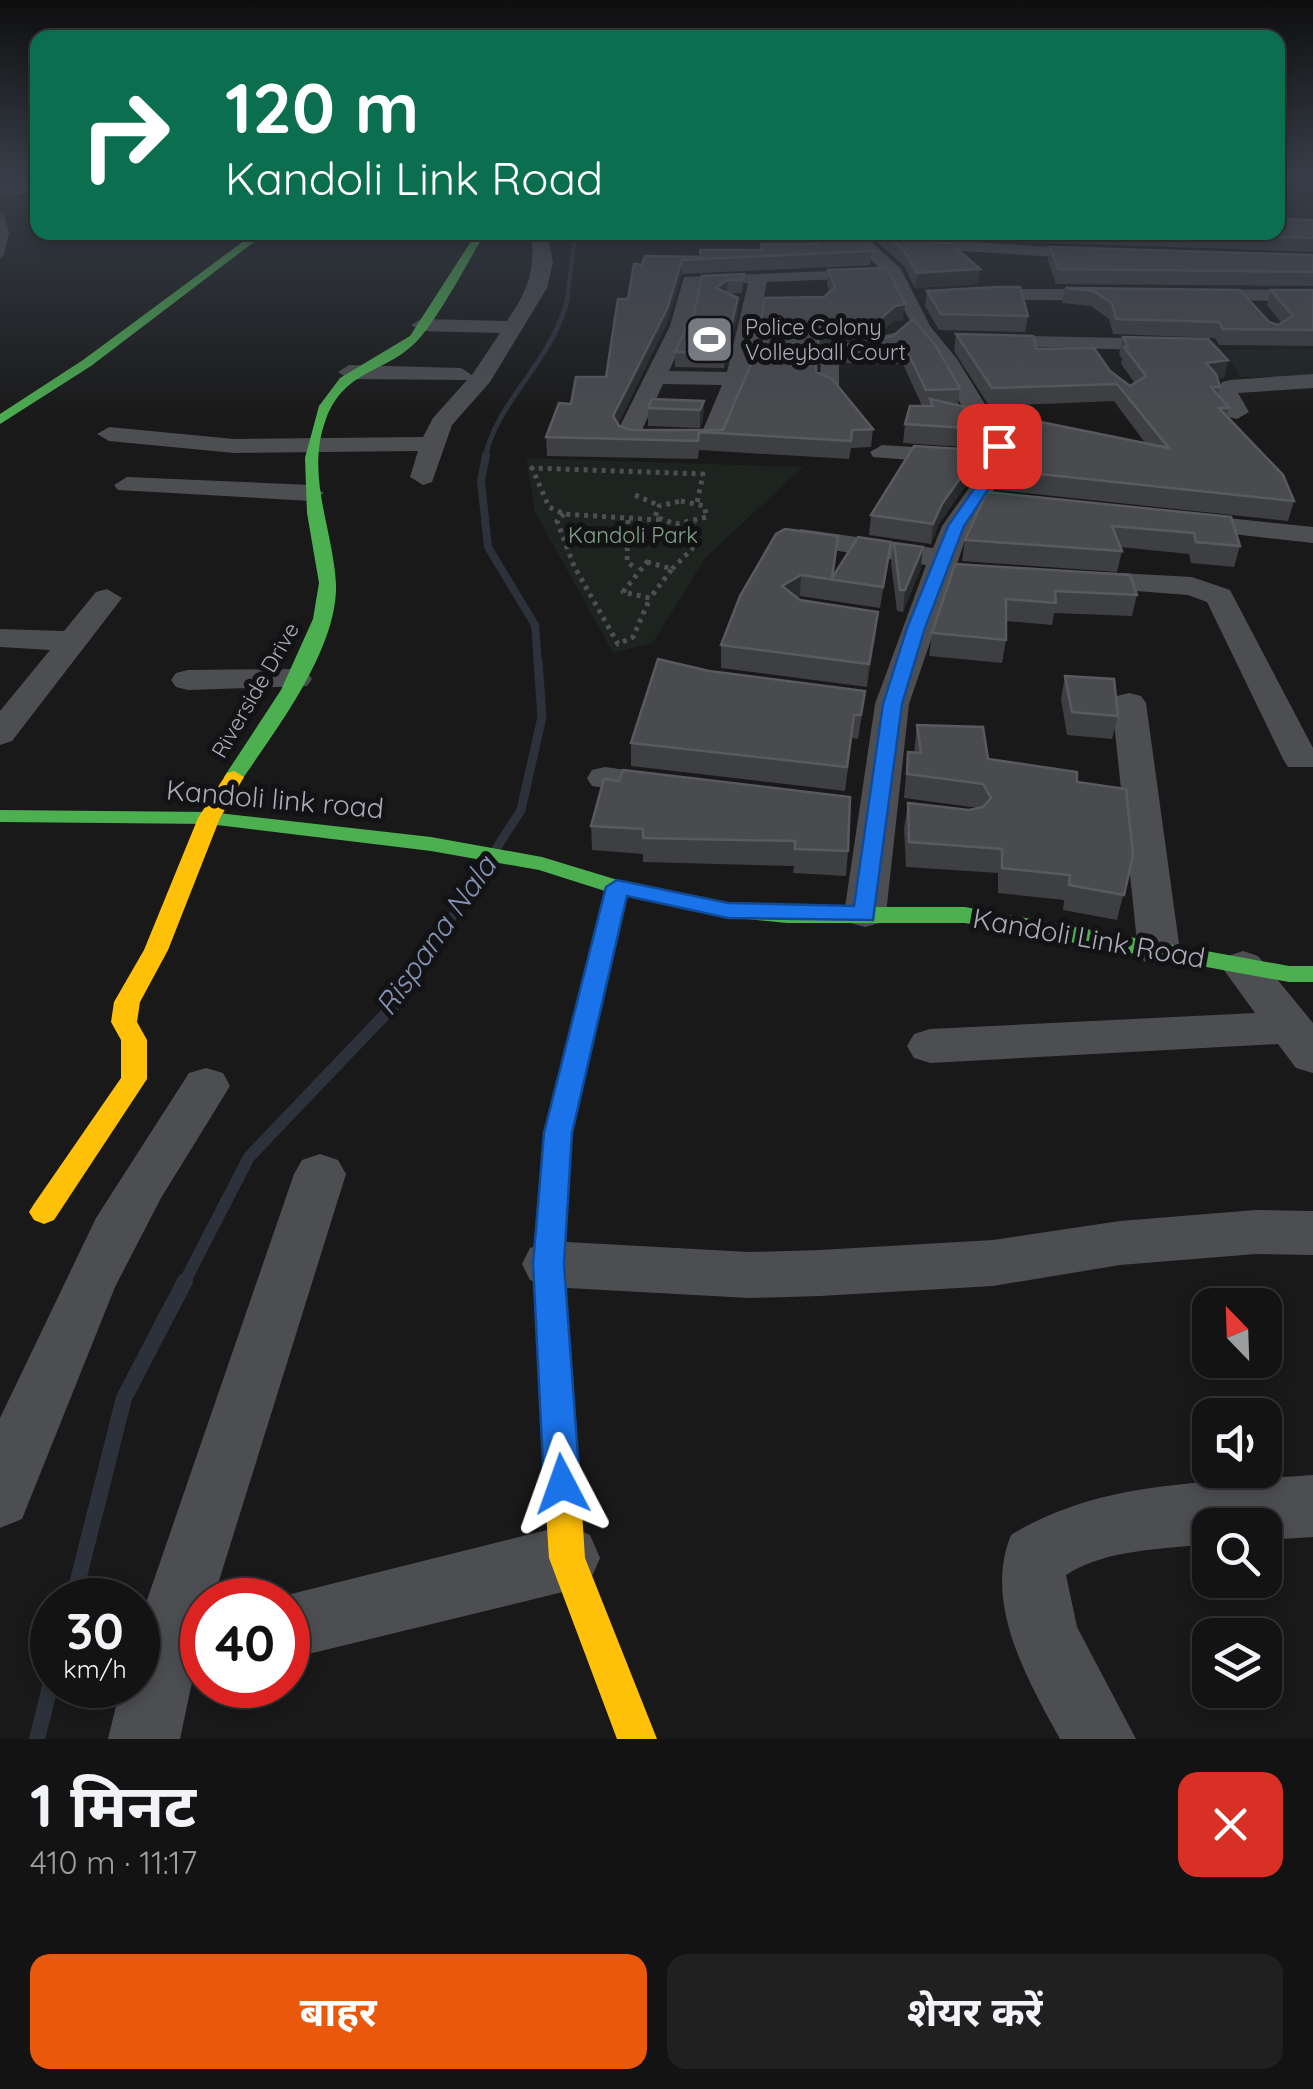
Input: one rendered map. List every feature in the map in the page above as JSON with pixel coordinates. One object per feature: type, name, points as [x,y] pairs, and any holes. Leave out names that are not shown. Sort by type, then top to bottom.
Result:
[{"type":"street","points":[[0,420],[88,363],[228,258]]},
{"type":"street","points":[[349,372],[403,348],[465,258]]},
{"type":"street","points":[[423,478],[432,444],[458,398],[482,377],[538,288],[543,258]]},
{"type":"street","points":[[864,914],[894,813],[892,704],[916,628],[954,568],[956,526],[1001,460],[999,446],[926,314],[879,258]]},
{"type":"street","points":[[1121,258],[1144,295]]},
{"type":"street","points":[[759,277],[756,304],[741,328],[736,379],[707,442],[638,440],[630,432],[653,407],[658,376],[689,326],[696,301],[692,280],[809,274],[895,274]]},
{"type":"street","points":[[809,274],[820,301]]},
{"type":"street","points":[[850,328],[926,314],[1144,295],[1313,296]]},
{"type":"street","points":[[1242,295],[1264,319]]},
{"type":"street","points":[[926,314],[1100,352],[1190,346]]},
{"type":"street","points":[[828,386],[828,353],[884,346],[926,314],[1040,317]]},
{"type":"street","points":[[1096,318],[1100,352]]},
{"type":"street","points":[[420,325],[510,327]]},
{"type":"street","points":[[349,372],[461,375]]},
{"type":"street","name":"Riverside Drive","points":[[44,1212],[134,1079],[134,1040],[124,1022],[126,1002],[156,950],[208,818],[295,679],[323,620],[328,588],[311,492],[313,446],[324,407],[349,372]]},
{"type":"street","points":[[658,376],[736,379]]},
{"type":"street","points":[[1237,412],[1226,396],[1230,387],[1313,381]]},
{"type":"street","points":[[693,408],[725,410]]},
{"type":"street","points":[[109,434],[234,446],[432,444]]},
{"type":"street","points":[[882,452],[1001,460]]},
{"type":"street","points":[[127,485],[311,492]]},
{"type":"street","points":[[974,499],[1011,503]]},
{"type":"street","points":[[1162,519],[1313,535]]},
{"type":"street","points":[[802,538],[954,568]]},
{"type":"street","points":[[1055,578],[1192,586],[1219,596],[1301,758]]},
{"type":"street","points":[[0,734],[108,598]]},
{"type":"street","points":[[877,621],[916,628]]},
{"type":"street","points":[[0,638],[71,641]]},
{"type":"street","points":[[188,680],[295,679]]},
{"type":"street","points":[[856,699],[892,704]]},
{"type":"street","points":[[1129,703],[1159,951]]},
{"type":"street","points":[[605,778],[702,790]]},
{"type":"street","points":[[837,807],[894,813]]},
{"type":"street","name":"Kandoli link road","points":[[0,816],[208,818],[432,844],[542,864]]},
{"type":"street","name":"Kandoli Link Road","points":[[542,864],[617,887],[728,910],[965,916],[1243,966],[1313,974]]},
{"type":"street","points":[[617,887],[558,1133],[549,1264],[567,1558],[637,1739]]},
{"type":"street","points":[[1243,966],[1301,1041]]},
{"type":"street","points":[[930,1046],[1301,1041]]},
{"type":"street","points":[[0,1497],[35,1398],[126,1207],[206,1086]]},
{"type":"street","points":[[203,1578],[320,1174]]},
{"type":"street","points":[[549,1264],[750,1276],[993,1263],[1120,1243],[1313,1233]]},
{"type":"street","points":[[1100,1739],[1074,1693],[1031,1592],[1034,1558],[1052,1541],[1102,1527],[1313,1506]]},
{"type":"street","points":[[310,1620],[567,1558]]},
{"type":"street","points":[[144,1739],[180,1655]]},
{"type":"path","points":[[636,496],[659,506],[697,503],[710,514],[695,523],[564,514],[549,506],[532,468],[702,474],[697,503]]},
{"type":"path","points":[[659,506],[653,513],[660,520]]},
{"type":"path","points":[[564,514],[557,521],[574,566],[618,644],[633,637],[650,598],[692,549],[695,523]]},
{"type":"path","points":[[628,520],[627,562],[637,569]]},
{"type":"path","points":[[650,598],[623,592],[637,569],[647,562],[672,569]]},
{"type":"green space","points":[[1313,349],[1313,377],[1240,377],[1225,350]]},
{"type":"green space","name":"Kandoli Park","points":[[526,458],[803,467],[705,558],[653,643],[613,653],[535,512]]},
{"type":"building","points":[[644,258],[721,258],[682,260],[667,309],[613,416],[619,426],[631,430],[723,430],[751,364],[765,298],[824,297],[835,287],[828,270],[887,268],[905,304],[895,306],[878,321],[822,329],[817,347],[806,347],[816,359],[816,372],[832,379],[873,429],[852,430],[851,441],[699,432],[698,441],[546,437],[559,403],[571,404],[576,377],[606,377],[618,299],[628,299],[634,264],[642,265]]},
{"type":"building","points":[[909,258],[967,258],[980,269],[917,273]]},
{"type":"building","points":[[1054,258],[1313,258],[1313,272],[1058,269]]},
{"type":"building","points":[[744,274],[742,280],[727,280],[716,288],[738,298],[724,353],[675,352],[694,313],[702,276]]},
{"type":"building","points":[[1020,287],[1028,316],[941,314],[927,291]]},
{"type":"building","points":[[1065,288],[1240,290],[1269,322],[1278,325],[1293,316],[1271,290],[1313,290],[1313,330],[1223,329],[1219,322],[1116,319],[1112,303],[1093,291]]},
{"type":"building","points":[[913,319],[936,346],[960,389],[926,390],[905,347],[844,346],[893,336]]},
{"type":"building","points":[[956,334],[1033,336],[1037,349],[1094,348],[1110,371],[1130,386],[1146,376],[1124,347],[1128,347],[1123,337],[1208,339],[1228,360],[1206,363],[1216,374],[1220,387],[1211,387],[1229,408],[1219,408],[1283,475],[1294,501],[1001,470],[1020,441],[1011,416],[1169,448],[1117,384],[992,388]]},
{"type":"building","points":[[652,399],[704,401],[700,410],[648,408]]},
{"type":"building","points":[[930,399],[971,408],[983,429],[905,424],[910,406],[933,406]]},
{"type":"building","points":[[914,446],[980,450],[942,504],[933,524],[871,515]]},
{"type":"building","points":[[987,492],[1231,517],[1240,546],[1196,542],[1194,533],[1112,526],[1122,551],[965,540]]},
{"type":"building","points":[[785,529],[838,536],[832,578],[858,537],[891,542],[883,587],[801,575],[782,586],[800,600],[878,612],[869,664],[721,645],[740,596],[776,534]]},
{"type":"building","points":[[894,543],[923,547],[905,590],[900,590]]},
{"type":"building","points":[[955,564],[1130,575],[1137,595],[1055,591],[1056,603],[1006,599],[1006,640],[932,633]]},
{"type":"building","points":[[658,659],[709,671],[865,691],[861,715],[854,715],[847,767],[631,743]]},
{"type":"building","points":[[1065,676],[1114,679],[1118,716],[1072,712]]},
{"type":"building","points":[[917,725],[983,727],[988,759],[1077,772],[1077,782],[1126,789],[1133,855],[1124,895],[1069,885],[1070,875],[1002,868],[1002,849],[909,842],[908,803],[969,810],[983,807],[991,798],[983,784],[907,774],[908,752],[921,753]]},
{"type":"building","points":[[623,770],[850,797],[848,851],[795,849],[795,841],[643,838],[643,829],[591,826],[604,779],[619,781]]},
{"type":"waterway","name":"Rispana Nala","points":[[567,300],[572,258]]},
{"type":"waterway","name":"Rispana Nala","points":[[485,458],[500,418],[550,342],[568,297]]},
{"type":"waterway","name":"Rispana Nala","points":[[486,455],[481,481],[488,547],[535,625],[538,664]]},
{"type":"waterway","name":"Rispana Nala","points":[[442,933],[521,810],[542,717],[538,661]]},
{"type":"waterway","name":"Rispana Nala","points":[[184,1283],[249,1157],[399,1000],[444,930]]},
{"type":"waterway","name":"Rispana Nala","points":[[79,1578],[124,1398],[185,1281]]},
{"type":"waterway","name":"Rispana Nala","points":[[37,1739],[45,1708]]},
{"type":"traffic: fast","points":[[0,420],[87,363],[228,258]]},
{"type":"traffic: fast","points":[[234,777],[290,690],[322,619],[327,583],[311,476],[314,440],[325,406],[344,381],[414,338],[465,258]]},
{"type":"traffic: fast","points":[[0,816],[209,818],[431,844],[542,864],[617,887],[728,910],[787,915],[965,915],[1289,974],[1313,974]]},
{"type":"traffic: fast","points":[[562,1480],[549,1264],[558,1133],[617,887]]},
{"type":"traffic: slow","points":[[44,1212],[134,1079],[134,1040],[124,1022],[127,1002],[156,950],[209,818],[234,777]]},
{"type":"traffic: slow","points":[[562,1480],[567,1558],[637,1739]]},
{"type":"place","name":"Police Colony Volleyball Court","points":[[710,340]]},
{"type":"route","points":[[562,1484],[549,1264],[558,1133],[617,887],[728,910],[787,915],[864,914],[892,704],[916,628],[956,526],[1001,460],[999,446]]}]
